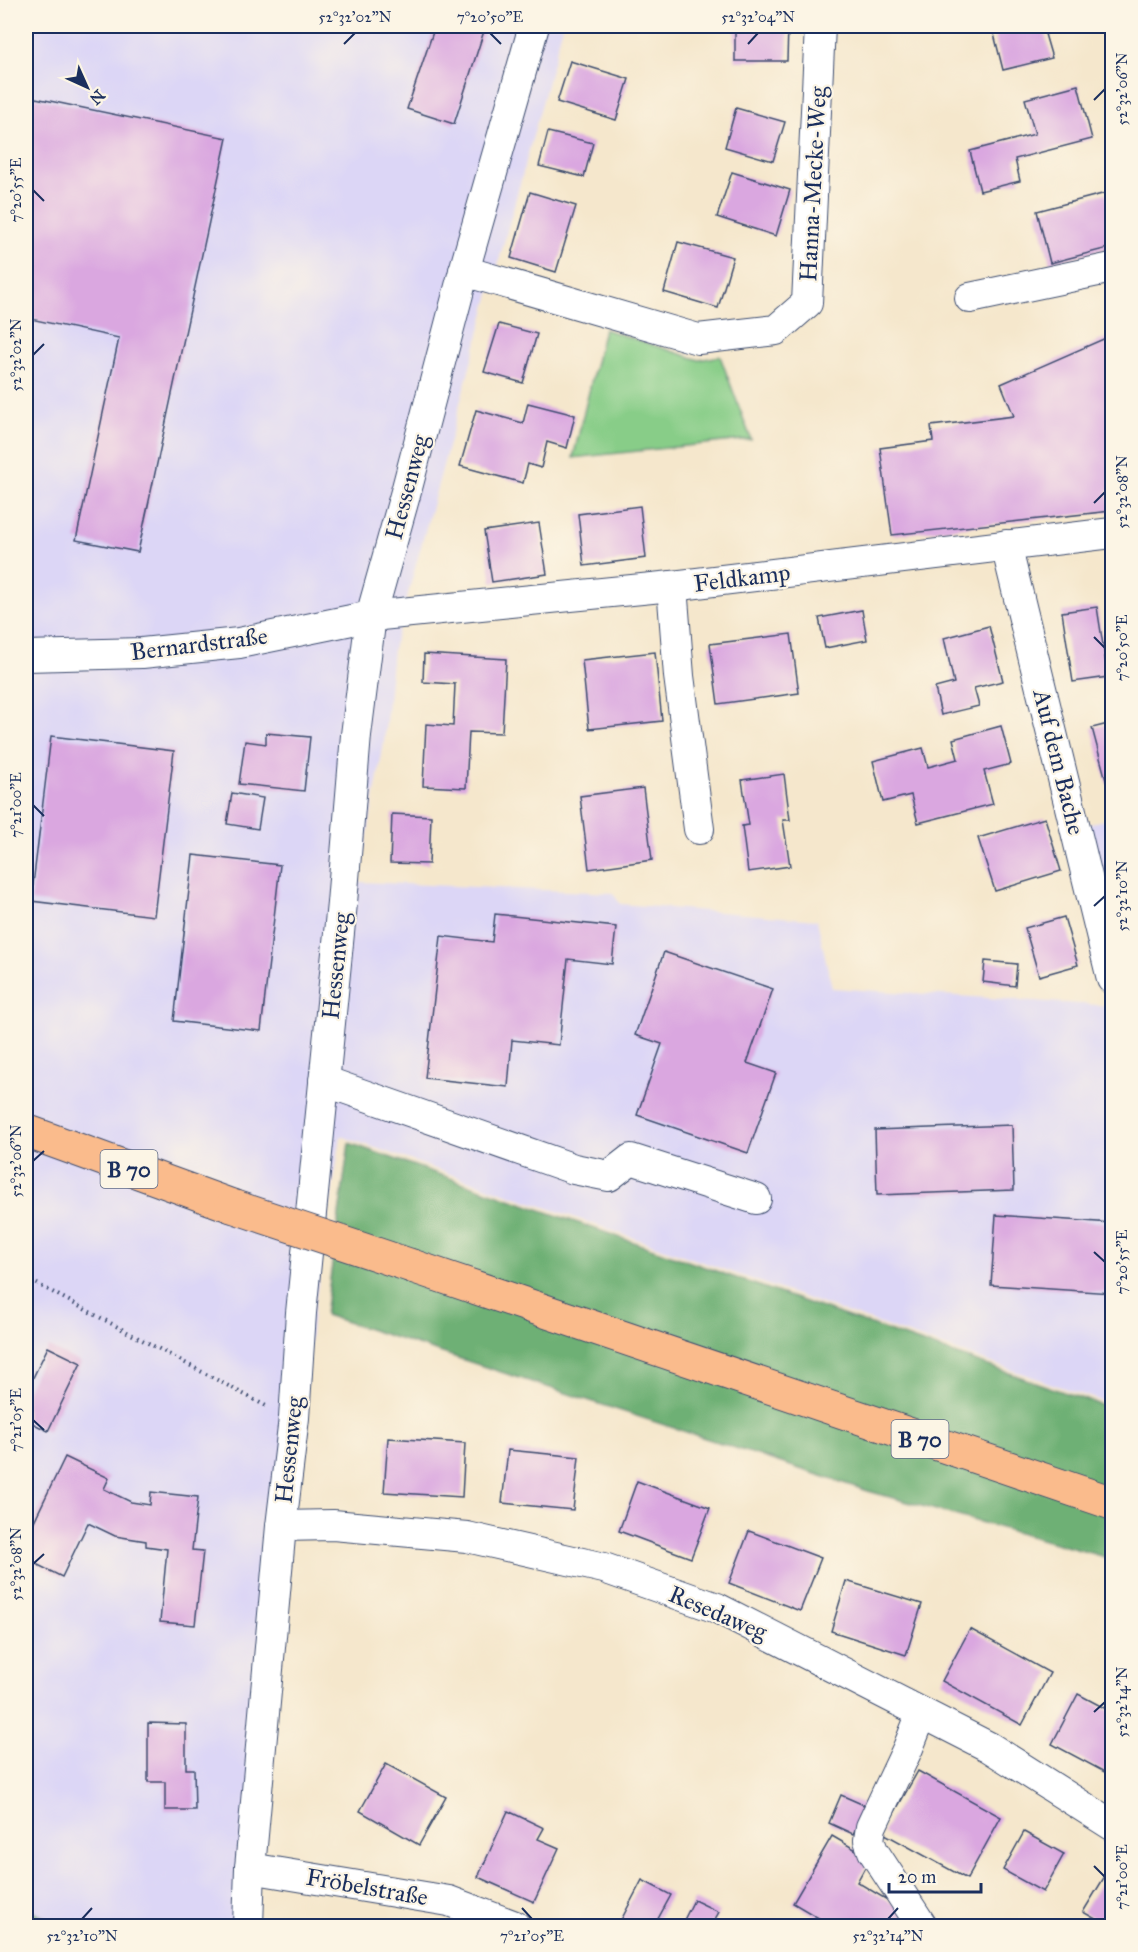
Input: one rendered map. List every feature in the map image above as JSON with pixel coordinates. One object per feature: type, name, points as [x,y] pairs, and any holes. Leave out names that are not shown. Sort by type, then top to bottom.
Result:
[{"type":"main road","name":"B 70","points":[[26,1131],[232,1206],[1113,1503]]},
{"type":"street","name":"Hessenweg","points":[[248,1926],[250,1868],[281,1526],[294,1418],[301,1313],[356,735],[371,616],[464,271],[534,26]]},
{"type":"street","name":"Hanna-Mecke-Weg","points":[[464,271],[698,339],[776,330],[807,303],[820,26]]},
{"type":"street","points":[[970,298],[1113,268]]},
{"type":"street","name":"Feldkamp","points":[[371,616],[672,586],[1113,533]]},
{"type":"street","name":"Auf dem Bache","points":[[1006,545],[1108,945],[1113,979]]},
{"type":"street","points":[[672,586],[679,676],[699,829]]},
{"type":"street","name":"Bernardstraße","points":[[26,656],[142,653],[239,643],[371,616]]},
{"type":"street","points":[[324,1081],[574,1169],[609,1176],[631,1159],[756,1199]]},
{"type":"street","name":"Resedaweg","points":[[281,1526],[333,1525],[467,1537],[604,1568],[717,1608],[989,1747],[1113,1825]]},
{"type":"street","points":[[921,1713],[908,1748],[878,1810],[869,1840],[873,1851],[922,1926]]},
{"type":"street","name":"Fröbelstraße","points":[[250,1868],[449,1901],[515,1926]]},
{"type":"path","points":[[26,1278],[261,1404],[294,1418]]},
{"type":"shaded area","points":[[26,26],[563,26],[393,649],[384,742],[359,882],[613,893],[620,904],[817,920],[832,988],[1112,1006],[1112,1405],[341,1136],[312,1321],[252,1926],[43,1926],[45,1918],[26,1909]]},
{"type":"shaded area","points":[[1112,818],[1112,991],[1072,828]]},
{"type":"green space","points":[[604,329],[699,360],[720,356],[751,439],[573,458]]},
{"type":"green space","points":[[349,1143],[1112,1409],[1112,1559],[868,1491],[325,1315]]},
{"type":"green space","points":[[26,1909],[45,1918],[43,1926],[26,1926]]},
{"type":"building","points":[[435,26],[466,26],[484,31],[454,124],[407,109]]},
{"type":"building","points":[[735,26],[788,26],[787,61],[735,61]]},
{"type":"building","points":[[992,26],[1075,26],[1045,34],[1052,58],[1003,70]]},
{"type":"building","points":[[570,61],[629,79],[616,120],[557,102]]},
{"type":"building","points":[[1078,85],[1092,139],[1015,159],[1020,181],[980,191],[970,151],[1035,134],[1025,99]]},
{"type":"building","points":[[26,96],[227,138],[138,552],[76,540],[119,338],[26,318]]},
{"type":"building","points":[[736,108],[785,122],[773,161],[725,147]]},
{"type":"building","points":[[548,132],[593,143],[584,177],[539,166]]},
{"type":"building","points":[[732,172],[790,190],[776,236],[717,217]]},
{"type":"building","points":[[530,192],[576,206],[556,272],[511,258]]},
{"type":"building","points":[[1106,193],[1112,218],[1112,247],[1050,263],[1037,211]]},
{"type":"building","points":[[678,242],[733,257],[718,308],[664,292]]},
{"type":"building","points":[[499,324],[537,334],[523,383],[484,372]]},
{"type":"building","points":[[1108,337],[1112,349],[1112,490],[1107,491],[1111,511],[892,535],[880,448],[933,441],[931,426],[1014,416],[1001,384]]},
{"type":"building","points":[[528,403],[575,415],[567,448],[547,442],[541,468],[528,464],[523,483],[460,466],[476,410],[523,423]]},
{"type":"building","points":[[640,506],[646,558],[584,566],[578,514]]},
{"type":"building","points":[[539,523],[547,574],[492,582],[484,531]]},
{"type":"building","points":[[1097,607],[1108,677],[1073,682],[1062,612]]},
{"type":"building","points":[[862,610],[867,640],[825,648],[819,618]]},
{"type":"building","points":[[989,626],[1003,681],[974,688],[979,706],[941,715],[935,688],[954,683],[944,638]]},
{"type":"building","points":[[791,634],[799,693],[718,704],[710,644]]},
{"type":"building","points":[[655,652],[662,721],[589,729],[582,660]]},
{"type":"building","points":[[424,654],[506,659],[502,733],[469,732],[466,788],[423,786],[426,724],[453,726],[455,684],[423,682]]},
{"type":"building","points":[[1112,723],[1112,783],[1107,784],[1092,728]]},
{"type":"building","points":[[1001,726],[1011,764],[984,771],[993,804],[918,823],[911,795],[883,802],[873,761],[923,748],[928,767],[958,759],[953,739]]},
{"type":"building","points":[[266,733],[310,737],[304,791],[239,784],[245,741],[266,744]]},
{"type":"building","points":[[51,736],[174,751],[154,916],[31,901]]},
{"type":"building","points":[[784,774],[790,820],[783,820],[790,866],[748,872],[742,826],[749,825],[742,780]]},
{"type":"building","points":[[643,788],[652,860],[589,869],[580,796]]},
{"type":"building","points":[[232,793],[263,798],[258,829],[227,824]]},
{"type":"building","points":[[392,814],[431,816],[429,864],[390,863]]},
{"type":"building","points":[[1045,818],[1061,871],[995,891],[978,838]]},
{"type":"building","points":[[193,855],[280,865],[261,1031],[174,1021]]},
{"type":"building","points":[[495,914],[616,927],[612,964],[568,959],[559,1045],[512,1040],[508,1087],[425,1078],[441,936],[492,942]]},
{"type":"building","points":[[1064,917],[1078,965],[1039,976],[1025,928]]},
{"type":"building","points":[[664,952],[773,989],[747,1063],[776,1073],[748,1153],[637,1115],[662,1044],[635,1035]]},
{"type":"building","points":[[985,961],[1017,964],[1015,986],[983,982]]},
{"type":"building","points":[[26,971],[30,972],[27,994],[26,994]]},
{"type":"building","points":[[1012,1125],[1014,1190],[877,1195],[875,1130]]},
{"type":"building","points":[[996,1215],[1112,1223],[1112,1293],[991,1285]]},
{"type":"building","points":[[48,1347],[81,1363],[48,1431],[26,1420],[26,1392]]},
{"type":"building","points":[[388,1438],[465,1443],[462,1497],[384,1492]]},
{"type":"building","points":[[508,1450],[579,1457],[573,1510],[502,1503]]},
{"type":"building","points":[[65,1457],[109,1478],[104,1489],[131,1502],[150,1505],[151,1492],[198,1497],[192,1550],[203,1551],[195,1625],[160,1622],[167,1549],[146,1546],[146,1541],[115,1536],[88,1523],[62,1577],[26,1559],[26,1538]]},
{"type":"building","points":[[637,1481],[710,1508],[691,1558],[619,1531]]},
{"type":"building","points":[[749,1531],[821,1558],[800,1611],[729,1583]]},
{"type":"building","points":[[846,1581],[922,1604],[906,1655],[831,1631]]},
{"type":"building","points":[[970,1629],[1050,1673],[1022,1725],[942,1681]]},
{"type":"building","points":[[1078,1694],[1112,1712],[1112,1776],[1052,1744]]},
{"type":"building","points":[[148,1723],[186,1724],[186,1769],[194,1769],[195,1810],[165,1810],[165,1782],[148,1782]]},
{"type":"building","points":[[386,1764],[446,1797],[419,1845],[360,1811]]},
{"type":"building","points":[[918,1771],[1001,1817],[967,1879],[883,1833]]},
{"type":"building","points":[[841,1795],[866,1806],[853,1834],[829,1823]]},
{"type":"building","points":[[508,1811],[544,1828],[538,1839],[559,1848],[534,1902],[478,1877]]},
{"type":"building","points":[[1024,1832],[1064,1854],[1043,1892],[1003,1870]]},
{"type":"building","points":[[832,1836],[870,1858],[857,1882],[911,1914],[903,1926],[832,1926],[793,1903]]},
{"type":"building","points":[[1105,1876],[1112,1880],[1112,1926],[1083,1912]]},
{"type":"building","points":[[642,1880],[671,1895],[654,1926],[618,1926]]},
{"type":"building","points":[[694,1900],[719,1912],[711,1926],[681,1926]]}]
